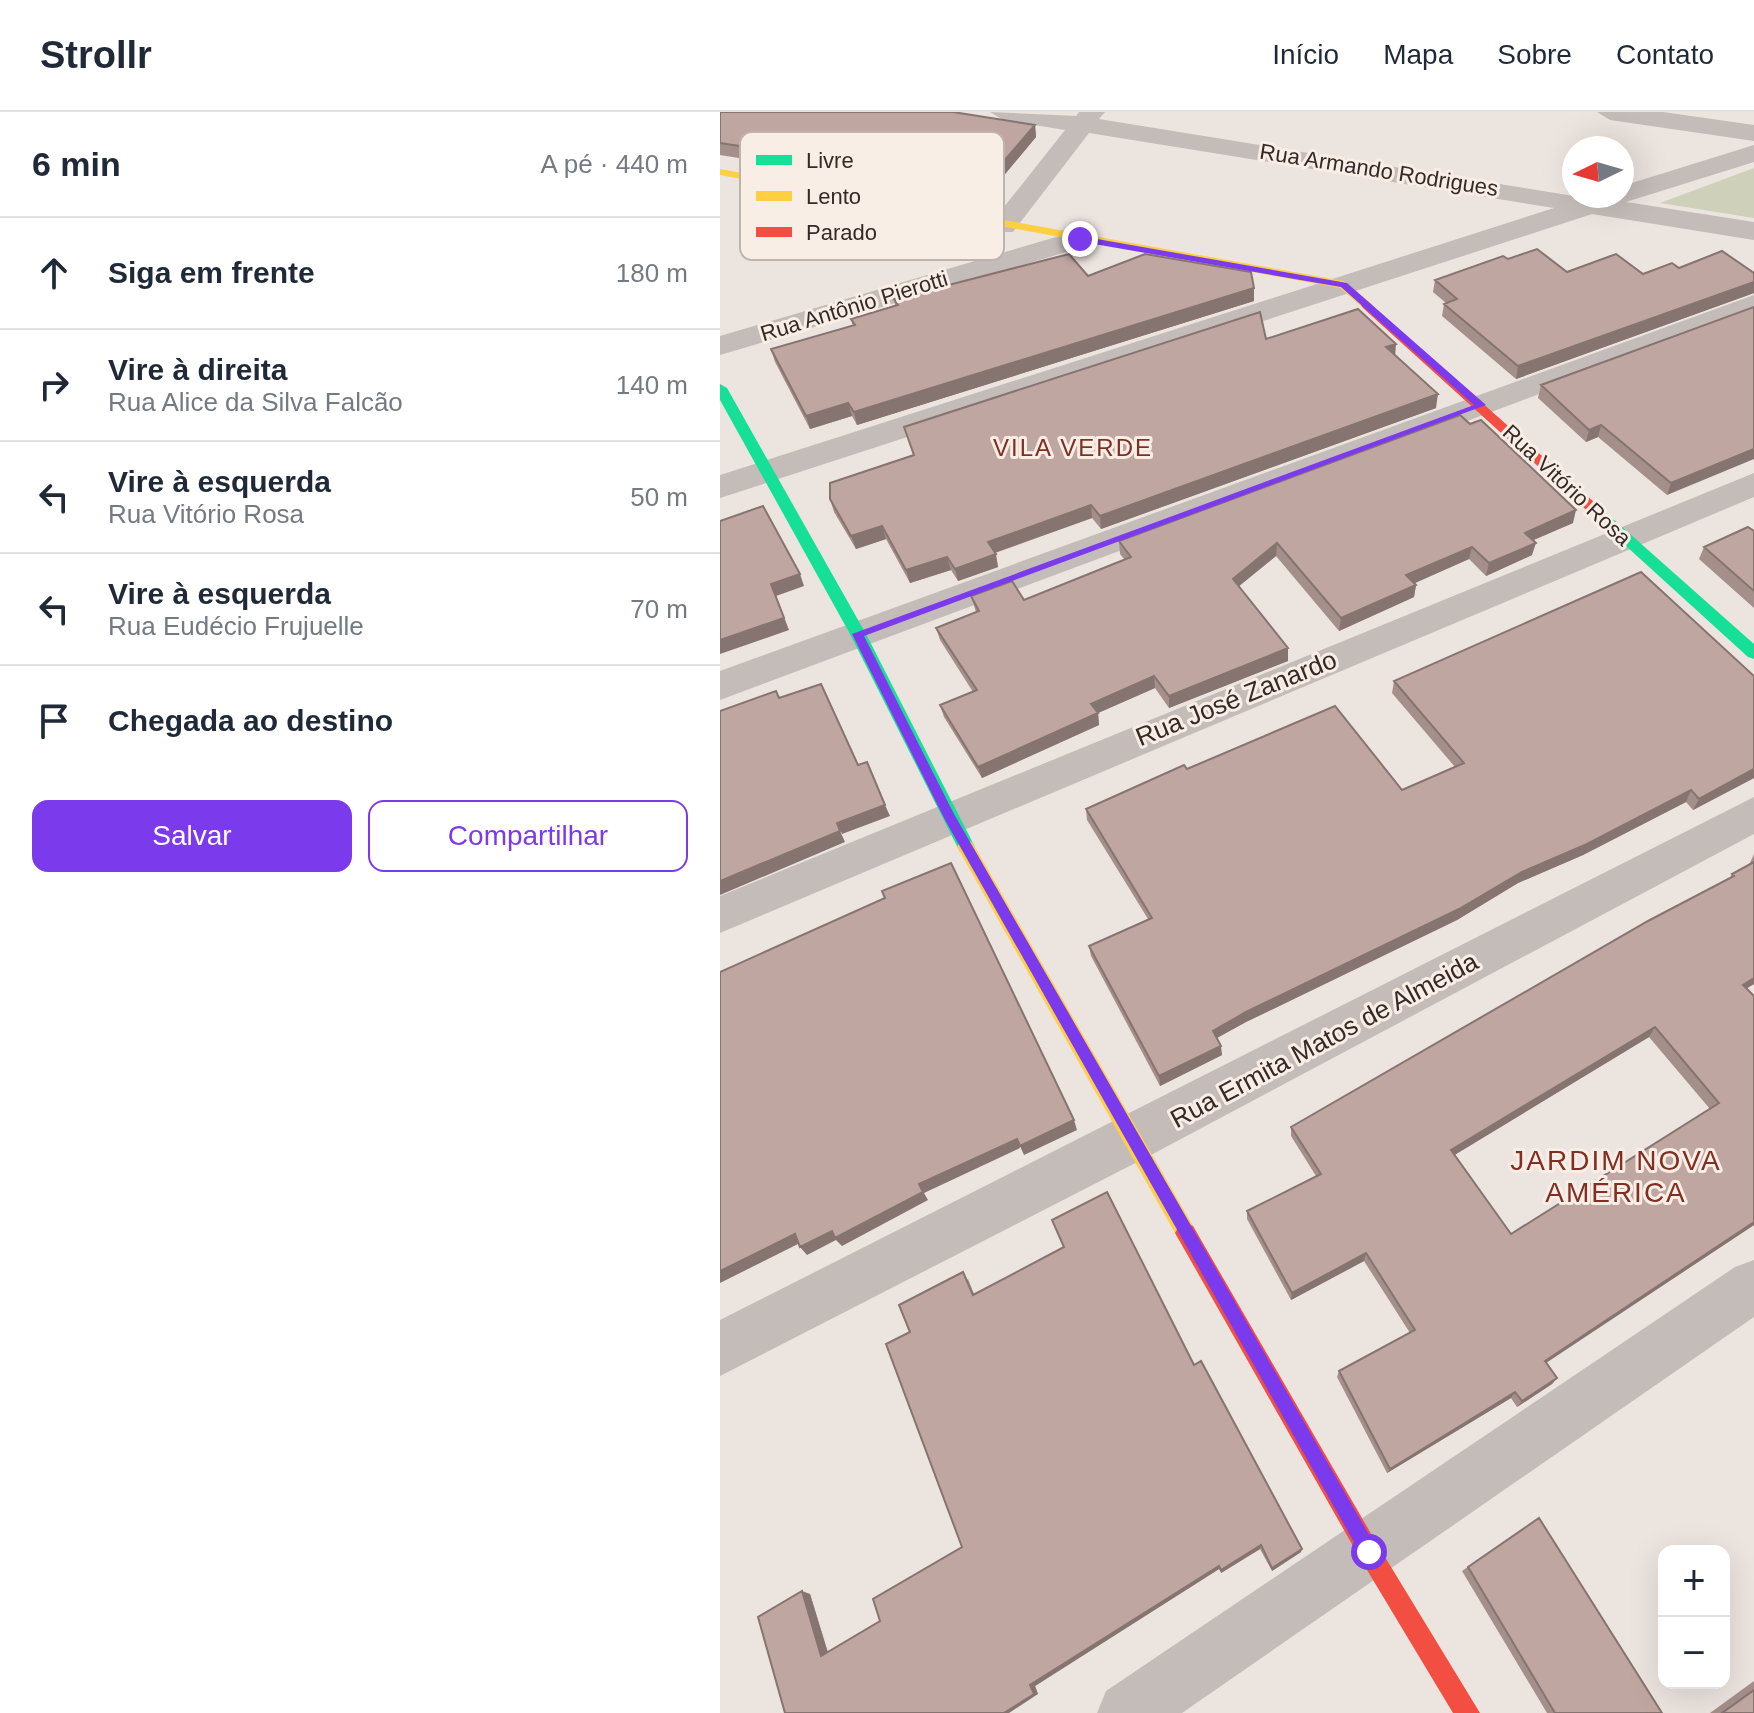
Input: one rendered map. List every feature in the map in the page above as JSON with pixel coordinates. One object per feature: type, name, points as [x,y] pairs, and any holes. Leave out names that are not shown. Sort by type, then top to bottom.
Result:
[{"type":"street","name":"Rua Armando Rodrigues","points":[[1003,112],[1087,118],[1562,190]]},
{"type":"street","points":[[1610,112],[1718,120],[1754,133]]},
{"type":"street","points":[[1004,225],[1087,118]]},
{"type":"street","points":[[1634,191],[1754,153]]},
{"type":"street","points":[[720,172],[740,176]]},
{"type":"street","name":"Rua Armando Rodrigues","points":[[1634,203],[1754,231]]},
{"type":"street","points":[[720,487],[1581,208]]},
{"type":"street","points":[[1004,226],[1344,285]]},
{"type":"street","name":"Rua Antônio Pierotti","points":[[720,346],[1080,239]]},
{"type":"street","name":"Rua Vitório Rosa","points":[[1344,285],[1754,653]]},
{"type":"street","points":[[720,686],[1754,304]]},
{"type":"street","points":[[720,388],[858,634],[949,817],[1369,1552],[1467,1713]]},
{"type":"street","name":"Rua José Zanardo","points":[[720,915],[1754,484]]},
{"type":"street","name":"Rua Ermita Matos de Almeida","points":[[720,1349],[1132,1140],[1754,814]]},
{"type":"street","points":[[1128,1713],[1369,1552],[1754,1286]]},
{"type":"green space","points":[[1754,168],[1754,218],[1660,203]]},
{"type":"building","points":[[720,112],[953,112],[1035,125],[1004,161],[1004,132],[740,132],[740,146],[720,143]]},
{"type":"building","points":[[1537,249],[1567,272],[1616,254],[1643,274],[1672,263],[1679,268],[1722,251],[1754,273],[1754,282],[1518,366],[1444,304],[1457,299],[1435,280],[1503,256],[1508,259]]},
{"type":"building","points":[[1069,254],[1088,276],[1145,254],[1251,272],[1254,288],[854,412],[848,403],[806,416],[771,349],[855,325],[851,319],[898,305],[894,299]]},
{"type":"building","points":[[1754,307],[1754,449],[1671,483],[1601,425],[1589,430],[1541,385]]},
{"type":"building","points":[[1358,309],[1396,344],[1386,347],[1438,394],[1100,516],[1091,505],[988,542],[996,554],[955,569],[947,557],[906,570],[882,526],[851,536],[830,499],[830,483],[914,455],[904,427],[1260,312],[1266,339]]},
{"type":"building","points":[[1460,415],[1470,424],[1481,420],[1576,510],[1525,533],[1536,543],[1489,563],[1472,547],[1406,575],[1416,585],[1341,618],[1277,543],[1233,579],[1288,648],[1169,696],[1154,676],[1091,704],[1098,713],[978,767],[940,705],[977,690],[936,628],[979,611],[971,596],[1012,581],[1024,600],[1131,557],[1119,541]]},
{"type":"building","points":[[763,506],[800,574],[771,584],[784,618],[720,640],[720,521]]},
{"type":"building","points":[[1748,527],[1754,531],[1754,591],[1704,547]]},
{"type":"building","points":[[1641,572],[1754,676],[1754,769],[1699,799],[1691,790],[1587,844],[1522,872],[1459,909],[1246,1012],[1213,1031],[1221,1046],[1159,1076],[1089,946],[1152,918],[1086,809],[1184,765],[1187,769],[1335,706],[1402,790],[1464,763],[1394,681]]},
{"type":"building","points":[[821,684],[858,765],[867,762],[885,805],[837,823],[840,831],[720,881],[720,711],[776,691],[779,698]]},
{"type":"building","points":[[1754,862],[1754,978],[1743,985],[1754,996],[1754,1222],[1545,1361],[1557,1378],[1522,1401],[1515,1392],[1390,1469],[1339,1371],[1415,1330],[1366,1253],[1292,1293],[1247,1211],[1321,1174],[1291,1127],[1648,921],[1734,876],[1732,874]],"holes":[[[1655,1027],[1719,1103],[1511,1234],[1451,1150]]]},
{"type":"building","points":[[951,863],[1074,1120],[1020,1146],[1017,1139],[919,1184],[923,1192],[835,1238],[832,1231],[800,1247],[795,1234],[720,1271],[720,972],[885,898],[882,891]]},
{"type":"building","points":[[1107,1192],[1194,1365],[1201,1361],[1302,1549],[1272,1568],[1261,1545],[1221,1570],[1219,1566],[1030,1685],[1034,1694],[1004,1713],[785,1713],[758,1617],[802,1591],[821,1656],[880,1621],[873,1599],[962,1547],[886,1344],[910,1332],[899,1305],[963,1272],[973,1295],[1064,1247],[1052,1220]]},
{"type":"building","points":[[1539,1518],[1662,1713],[1555,1713],[1468,1567]]},
{"type":"building","points":[[1754,1690],[1754,1713],[1722,1713]]},
{"type":"traffic: fast","points":[[720,388],[858,634],[966,847]]},
{"type":"traffic: fast","points":[[1598,513],[1754,653]]},
{"type":"traffic: slow","points":[[720,172],[740,176]]},
{"type":"traffic: slow","points":[[1004,223],[1344,285],[1367,305]]},
{"type":"traffic: slow","points":[[966,847],[1186,1233]]},
{"type":"traffic: jam","points":[[1367,305],[1598,513]]},
{"type":"traffic: jam","points":[[1186,1233],[1369,1552],[1467,1713]]},
{"type":"district","name":"VILA VERDE","points":[[1073,447]]},
{"type":"district","name":"JARDIM NOVA AMÉRICA","points":[[1616,1176]]},
{"type":"route","points":[[1080,239],[1344,285],[1481,405],[858,634],[949,817],[1369,1552]]}]
